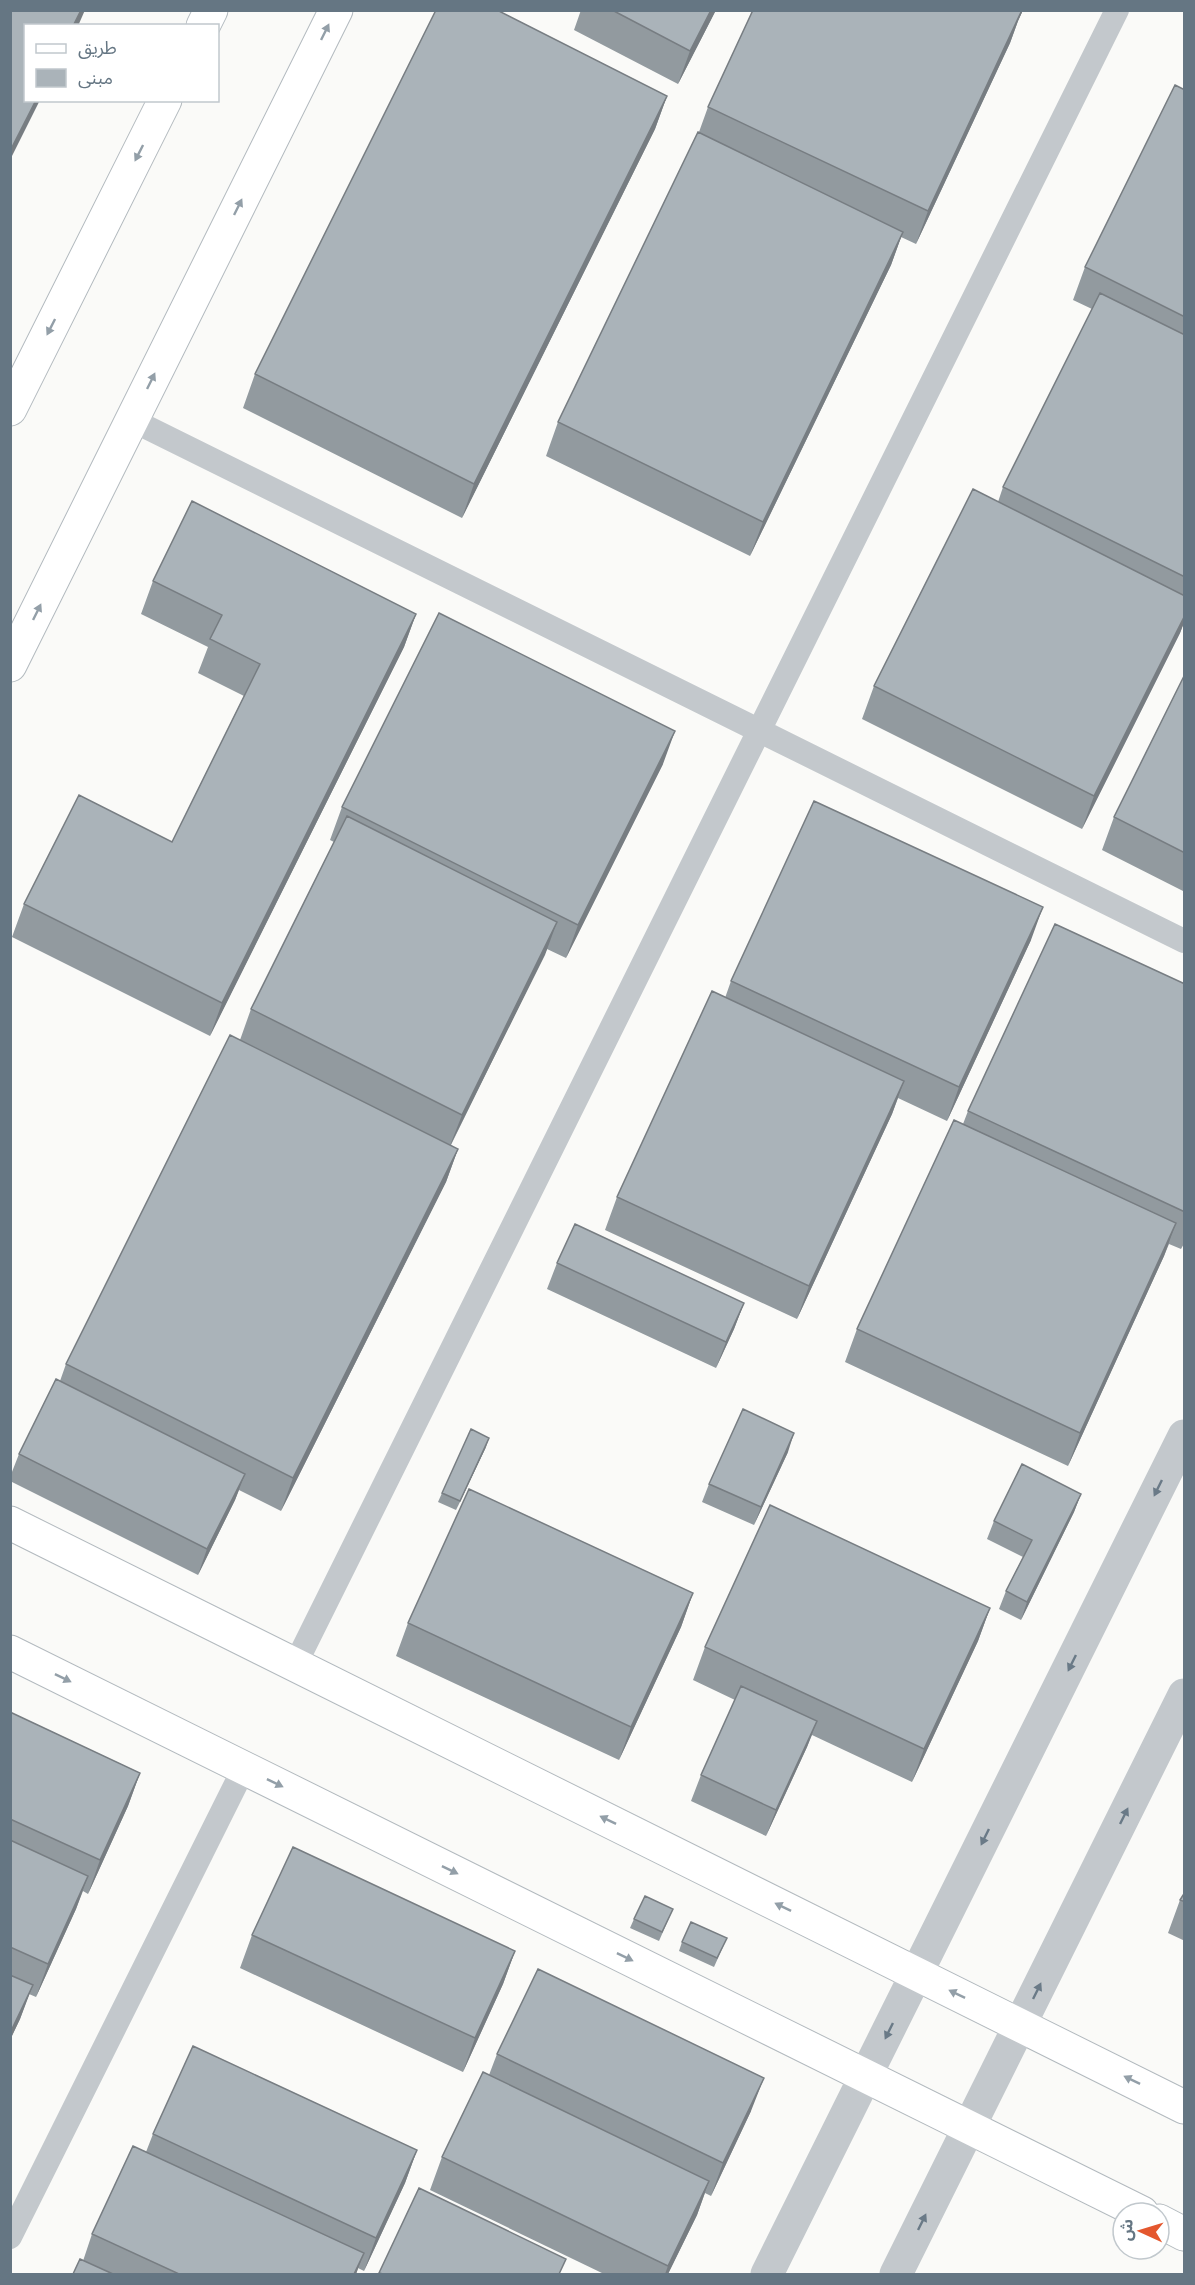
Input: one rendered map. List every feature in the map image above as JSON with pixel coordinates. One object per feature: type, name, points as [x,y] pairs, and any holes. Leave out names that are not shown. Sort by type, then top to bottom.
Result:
[{"type":"street","points":[[204,24],[210,10]]},
{"type":"street","points":[[10,664],[336,10]]},
{"type":"street","points":[[10,409],[18,375],[164,102]]},
{"type":"street","points":[[767,2274],[1185,1436]]},
{"type":"street","points":[[10,1523],[1185,2106]]},
{"type":"street","points":[[10,1652],[1118,2201]]},
{"type":"street","points":[[896,2274],[1185,1695]]},
{"type":"street","points":[[1171,2227],[1185,2234]]},
{"type":"lane","points":[[295,1665],[1117,10]]},
{"type":"lane","points":[[132,420],[1185,941]]},
{"type":"lane","points":[[10,2237],[244,1768]]},
{"type":"building","points":[[10,10],[81,10],[74,24],[24,24],[24,102],[35,102],[10,151]]},
{"type":"building","points":[[436,10],[497,10],[667,96],[474,484],[255,374]]},
{"type":"building","points":[[612,10],[711,10],[690,51]]},
{"type":"building","points":[[753,10],[1022,10],[928,211],[708,107]]},
{"type":"building","points":[[1175,85],[1185,90],[1185,317],[1085,267]]},
{"type":"building","points":[[698,132],[903,232],[763,522],[558,422]]},
{"type":"building","points":[[1100,293],[1185,335],[1185,577],[1003,487]]},
{"type":"building","points":[[973,489],[1185,596],[1185,615],[1094,796],[874,686]]},
{"type":"building","points":[[192,501],[416,614],[222,1003],[24,904],[79,795],[172,842],[260,664],[210,639],[222,615],[153,581]]},
{"type":"building","points":[[439,613],[675,731],[578,925],[342,807]]},
{"type":"building","points":[[1185,674],[1185,853],[1114,817]]},
{"type":"building","points":[[814,801],[1043,907],[959,1087],[731,981]]},
{"type":"building","points":[[347,816],[557,922],[462,1115],[251,1009]]},
{"type":"building","points":[[1055,924],[1185,984],[1185,1212],[968,1111]]},
{"type":"building","points":[[712,991],[904,1081],[809,1286],[617,1197]]},
{"type":"building","points":[[230,1035],[458,1149],[293,1478],[66,1364]]},
{"type":"building","points":[[954,1120],[1176,1223],[1080,1433],[857,1329]]},
{"type":"building","points":[[575,1224],[744,1303],[726,1342],[557,1263]]},
{"type":"building","points":[[56,1379],[245,1474],[207,1549],[19,1454]]},
{"type":"building","points":[[743,1409],[794,1433],[761,1507],[709,1484]]},
{"type":"building","points":[[471,1429],[489,1438],[460,1501],[442,1493]]},
{"type":"building","points":[[1022,1464],[1081,1494],[1027,1602],[1006,1591],[1032,1540],[994,1521]]},
{"type":"building","points":[[469,1489],[693,1593],[631,1727],[408,1623]]},
{"type":"building","points":[[770,1505],[990,1608],[924,1749],[705,1647]]},
{"type":"building","points":[[741,1686],[817,1721],[776,1810],[701,1775]]},
{"type":"building","points":[[10,1712],[140,1773],[100,1860],[10,1819]]},
{"type":"building","points":[[10,1840],[88,1876],[48,1964],[10,1947]]},
{"type":"building","points":[[293,1847],[515,1951],[475,2038],[252,1935]]},
{"type":"building","points":[[1185,1892],[1185,1902],[1180,1900]]},
{"type":"building","points":[[645,1896],[673,1909],[662,1932],[634,1919]]},
{"type":"building","points":[[691,1922],[727,1938],[717,1958],[682,1942]]},
{"type":"building","points":[[538,1969],[764,2078],[723,2163],[497,2054]]},
{"type":"building","points":[[10,1975],[33,1985],[10,2033]]},
{"type":"building","points":[[193,2046],[417,2150],[376,2238],[153,2134]]},
{"type":"building","points":[[483,2072],[709,2181],[668,2266],[442,2157]]},
{"type":"building","points":[[133,2146],[364,2253],[354,2274],[179,2274],[92,2234]]},
{"type":"building","points":[[419,2188],[566,2259],[559,2274],[379,2273]]},
{"type":"building","points":[[80,2259],[113,2274],[73,2274]]}]
